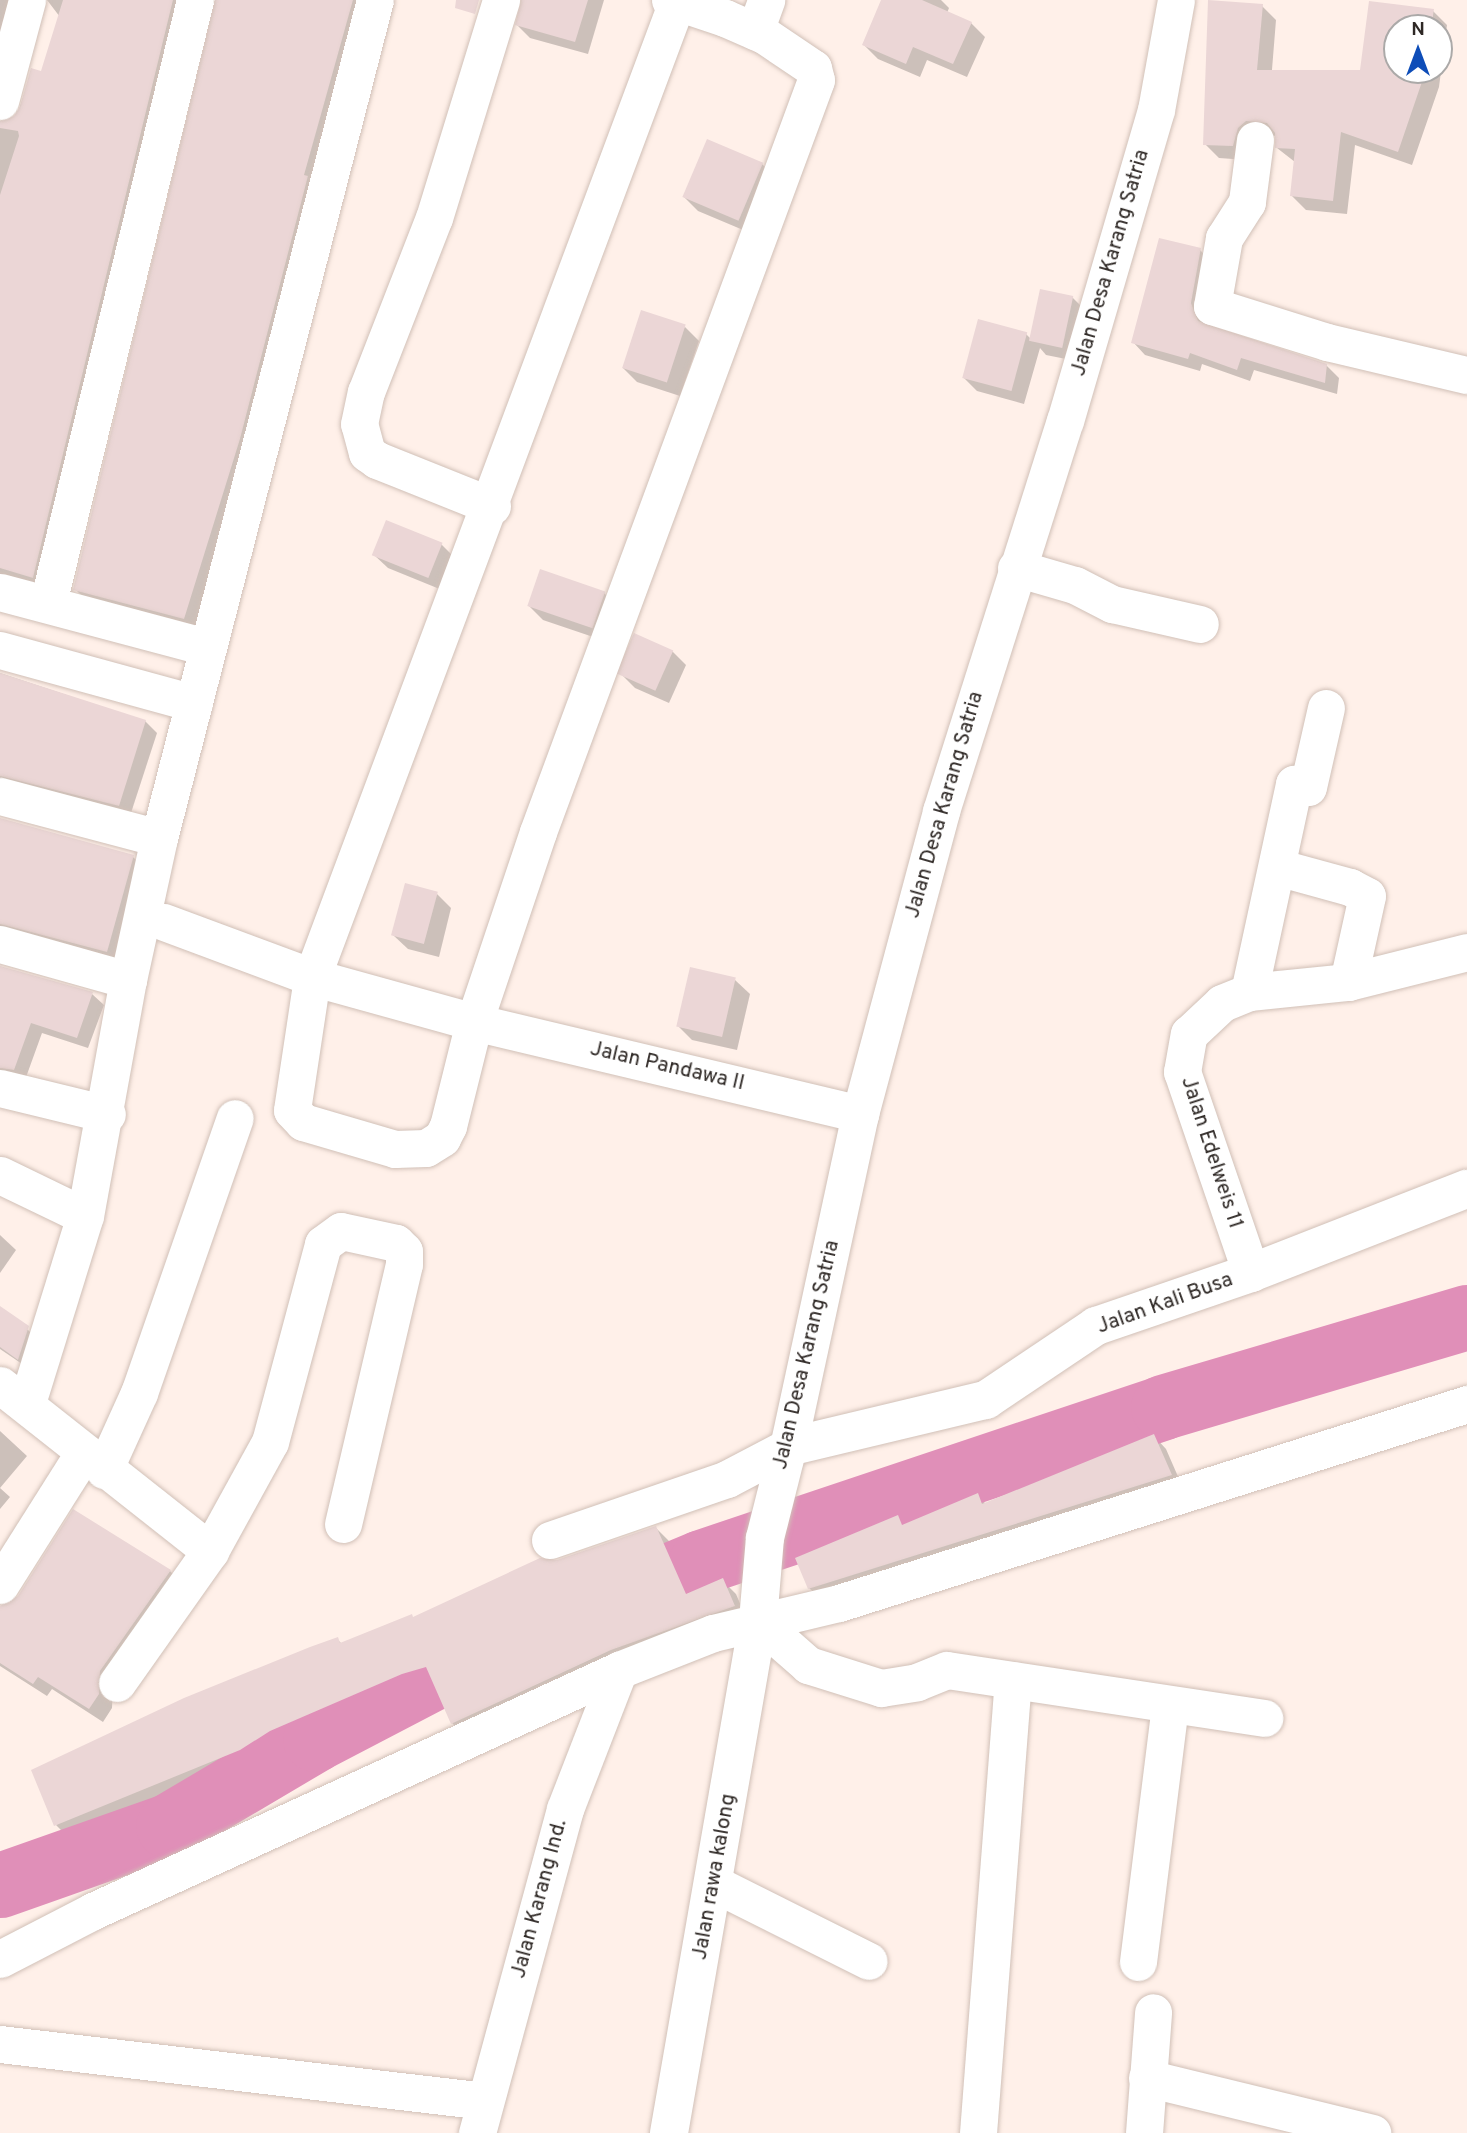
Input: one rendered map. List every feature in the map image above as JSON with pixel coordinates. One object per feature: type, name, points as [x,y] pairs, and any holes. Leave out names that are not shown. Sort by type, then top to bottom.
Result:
[{"type":"street","points":[[0,102],[27,0]]},
{"type":"street","points":[[48,603],[195,0]]},
{"type":"street","points":[[210,1551],[13,1394],[85,1216],[107,1114],[128,980],[159,838],[375,0]]},
{"type":"street","points":[[492,506],[377,460],[367,453],[359,424],[366,392],[434,218],[501,0]]},
{"type":"street","name":"Jalan Desa Karang Satria","points":[[758,1622],[765,1538],[860,1114],[941,811],[1016,568],[1065,421],[1156,110],[1177,0]]},
{"type":"street","points":[[674,1],[760,16],[813,68],[813,91],[538,832],[474,1022],[442,1138],[426,1148],[395,1149],[303,1122],[292,1111],[312,977],[492,506],[674,1]]},
{"type":"street","points":[[1255,140],[1247,202],[1224,238],[1212,306],[1315,339],[1467,375]]},
{"type":"street","points":[[1016,568],[1075,585],[1112,604],[1200,624]]},
{"type":"street","points":[[0,592],[207,647]]},
{"type":"street","points":[[0,650],[194,703]]},
{"type":"street","points":[[1249,992],[1294,784],[1308,787],[1326,708]]},
{"type":"street","points":[[0,796],[159,838]]},
{"type":"street","points":[[1277,867],[1350,887],[1367,896],[1348,982]]},
{"type":"street","name":"Jalan Pandawa II","points":[[164,922],[312,977],[474,1022],[860,1114]]},
{"type":"street","points":[[0,944],[128,980]]},
{"type":"street","name":"Jalan Edelweis 11","points":[[1251,1273],[1182,1072],[1189,1034],[1222,1003],[1249,992],[1348,982],[1467,952]]},
{"type":"street","points":[[0,1088],[107,1114]]},
{"type":"street","points":[[0,1585],[94,1461],[139,1392],[235,1118]]},
{"type":"street","points":[[0,1175],[85,1216]]},
{"type":"street","name":"Jalan Kali Busa","points":[[783,1464],[986,1400],[1096,1326],[1251,1273],[1467,1189]]},
{"type":"street","points":[[117,1683],[210,1551],[270,1442],[323,1244],[341,1231],[396,1243],[404,1251],[404,1265],[343,1524]]},
{"type":"street","points":[[0,1959],[93,1911],[619,1670],[713,1633],[839,1603],[1467,1404]]},
{"type":"street","points":[[550,1540],[727,1479],[783,1464]]},
{"type":"street","points":[[758,1622],[808,1665],[881,1688],[917,1682],[947,1670],[1170,1706],[1264,1718]]},
{"type":"street","name":"Jalan rawa kalong","points":[[669,2133],[758,1622]]},
{"type":"street","name":"Jalan Karang Ind.","points":[[481,2117],[565,1809],[619,1670]]},
{"type":"street","points":[[978,2133],[1013,1681]]},
{"type":"street","points":[[1139,1962],[1170,1706]]},
{"type":"street","points":[[713,1883],[869,1961]]},
{"type":"street","points":[[1144,2133],[1153,2011]]},
{"type":"street","points":[[0,2044],[481,2117]]},
{"type":"street","points":[[1147,2078],[1372,2133]]},
{"type":"building","points":[[63,0],[173,0],[33,578],[0,568],[0,195],[19,136],[18,131],[0,128],[0,121],[14,116],[20,107],[31,68],[41,71]]},
{"type":"building","points":[[215,0],[353,0],[304,175],[308,176],[240,439],[184,619],[73,590]]},
{"type":"building","points":[[456,0],[479,0],[475,14],[455,8]]},
{"type":"building","points":[[521,0],[588,0],[575,42],[515,25]]},
{"type":"building","points":[[881,0],[922,0],[972,22],[953,64],[913,47],[906,64],[862,45]]},
{"type":"building","points":[[1208,0],[1263,4],[1257,70],[1360,70],[1369,1],[1434,9],[1433,14],[1383,14],[1383,84],[1421,84],[1398,152],[1341,132],[1333,201],[1290,196],[1295,149],[1275,148],[1275,133],[1267,123],[1246,121],[1238,128],[1233,146],[1203,145]]},
{"type":"building","points":[[707,139],[763,163],[739,221],[682,197]]},
{"type":"building","points":[[1159,238],[1201,248],[1191,303],[1198,321],[1327,364],[1325,383],[1241,358],[1237,370],[1190,353],[1188,359],[1131,343]]},
{"type":"building","points":[[1040,289],[1073,296],[1062,348],[1029,341]]},
{"type":"building","points":[[641,310],[686,325],[667,383],[622,368]]},
{"type":"building","points":[[978,319],[1027,332],[1011,391],[962,378]]},
{"type":"building","points":[[386,520],[443,543],[428,578],[372,555]]},
{"type":"building","points":[[540,569],[605,591],[593,628],[527,606]]},
{"type":"building","points":[[634,633],[673,650],[655,691],[616,673]]},
{"type":"building","points":[[0,673],[146,720],[119,806],[0,776]]},
{"type":"building","points":[[0,818],[134,855],[107,952],[0,924]]},
{"type":"building","points":[[405,883],[438,892],[424,944],[391,935]]},
{"type":"building","points":[[0,966],[93,992],[77,1038],[31,1023],[14,1070],[0,1068]]},
{"type":"building","points":[[690,967],[736,978],[722,1037],[676,1026]]},
{"type":"building","points":[[0,1306],[29,1326],[18,1360],[0,1347]]},
{"type":"building","points":[[1154,1434],[1172,1475],[808,1589],[795,1558],[898,1515],[902,1525],[978,1493],[982,1504]]},
{"type":"building","points":[[73,1509],[171,1570],[100,1671],[99,1694],[89,1709],[38,1677],[33,1684],[0,1663],[0,1606],[18,1596]]},
{"type":"building","points":[[656,1526],[686,1594],[723,1578],[735,1606],[611,1650],[451,1724],[426,1667],[402,1674],[270,1731],[240,1750],[54,1826],[31,1770],[184,1698],[310,1647],[338,1637],[340,1643],[412,1614],[413,1617],[540,1558],[557,1560]]},
{"type":"waterway","points":[[0,1885],[168,1826],[315,1739],[468,1659],[701,1562],[1163,1407],[1467,1317]]}]
